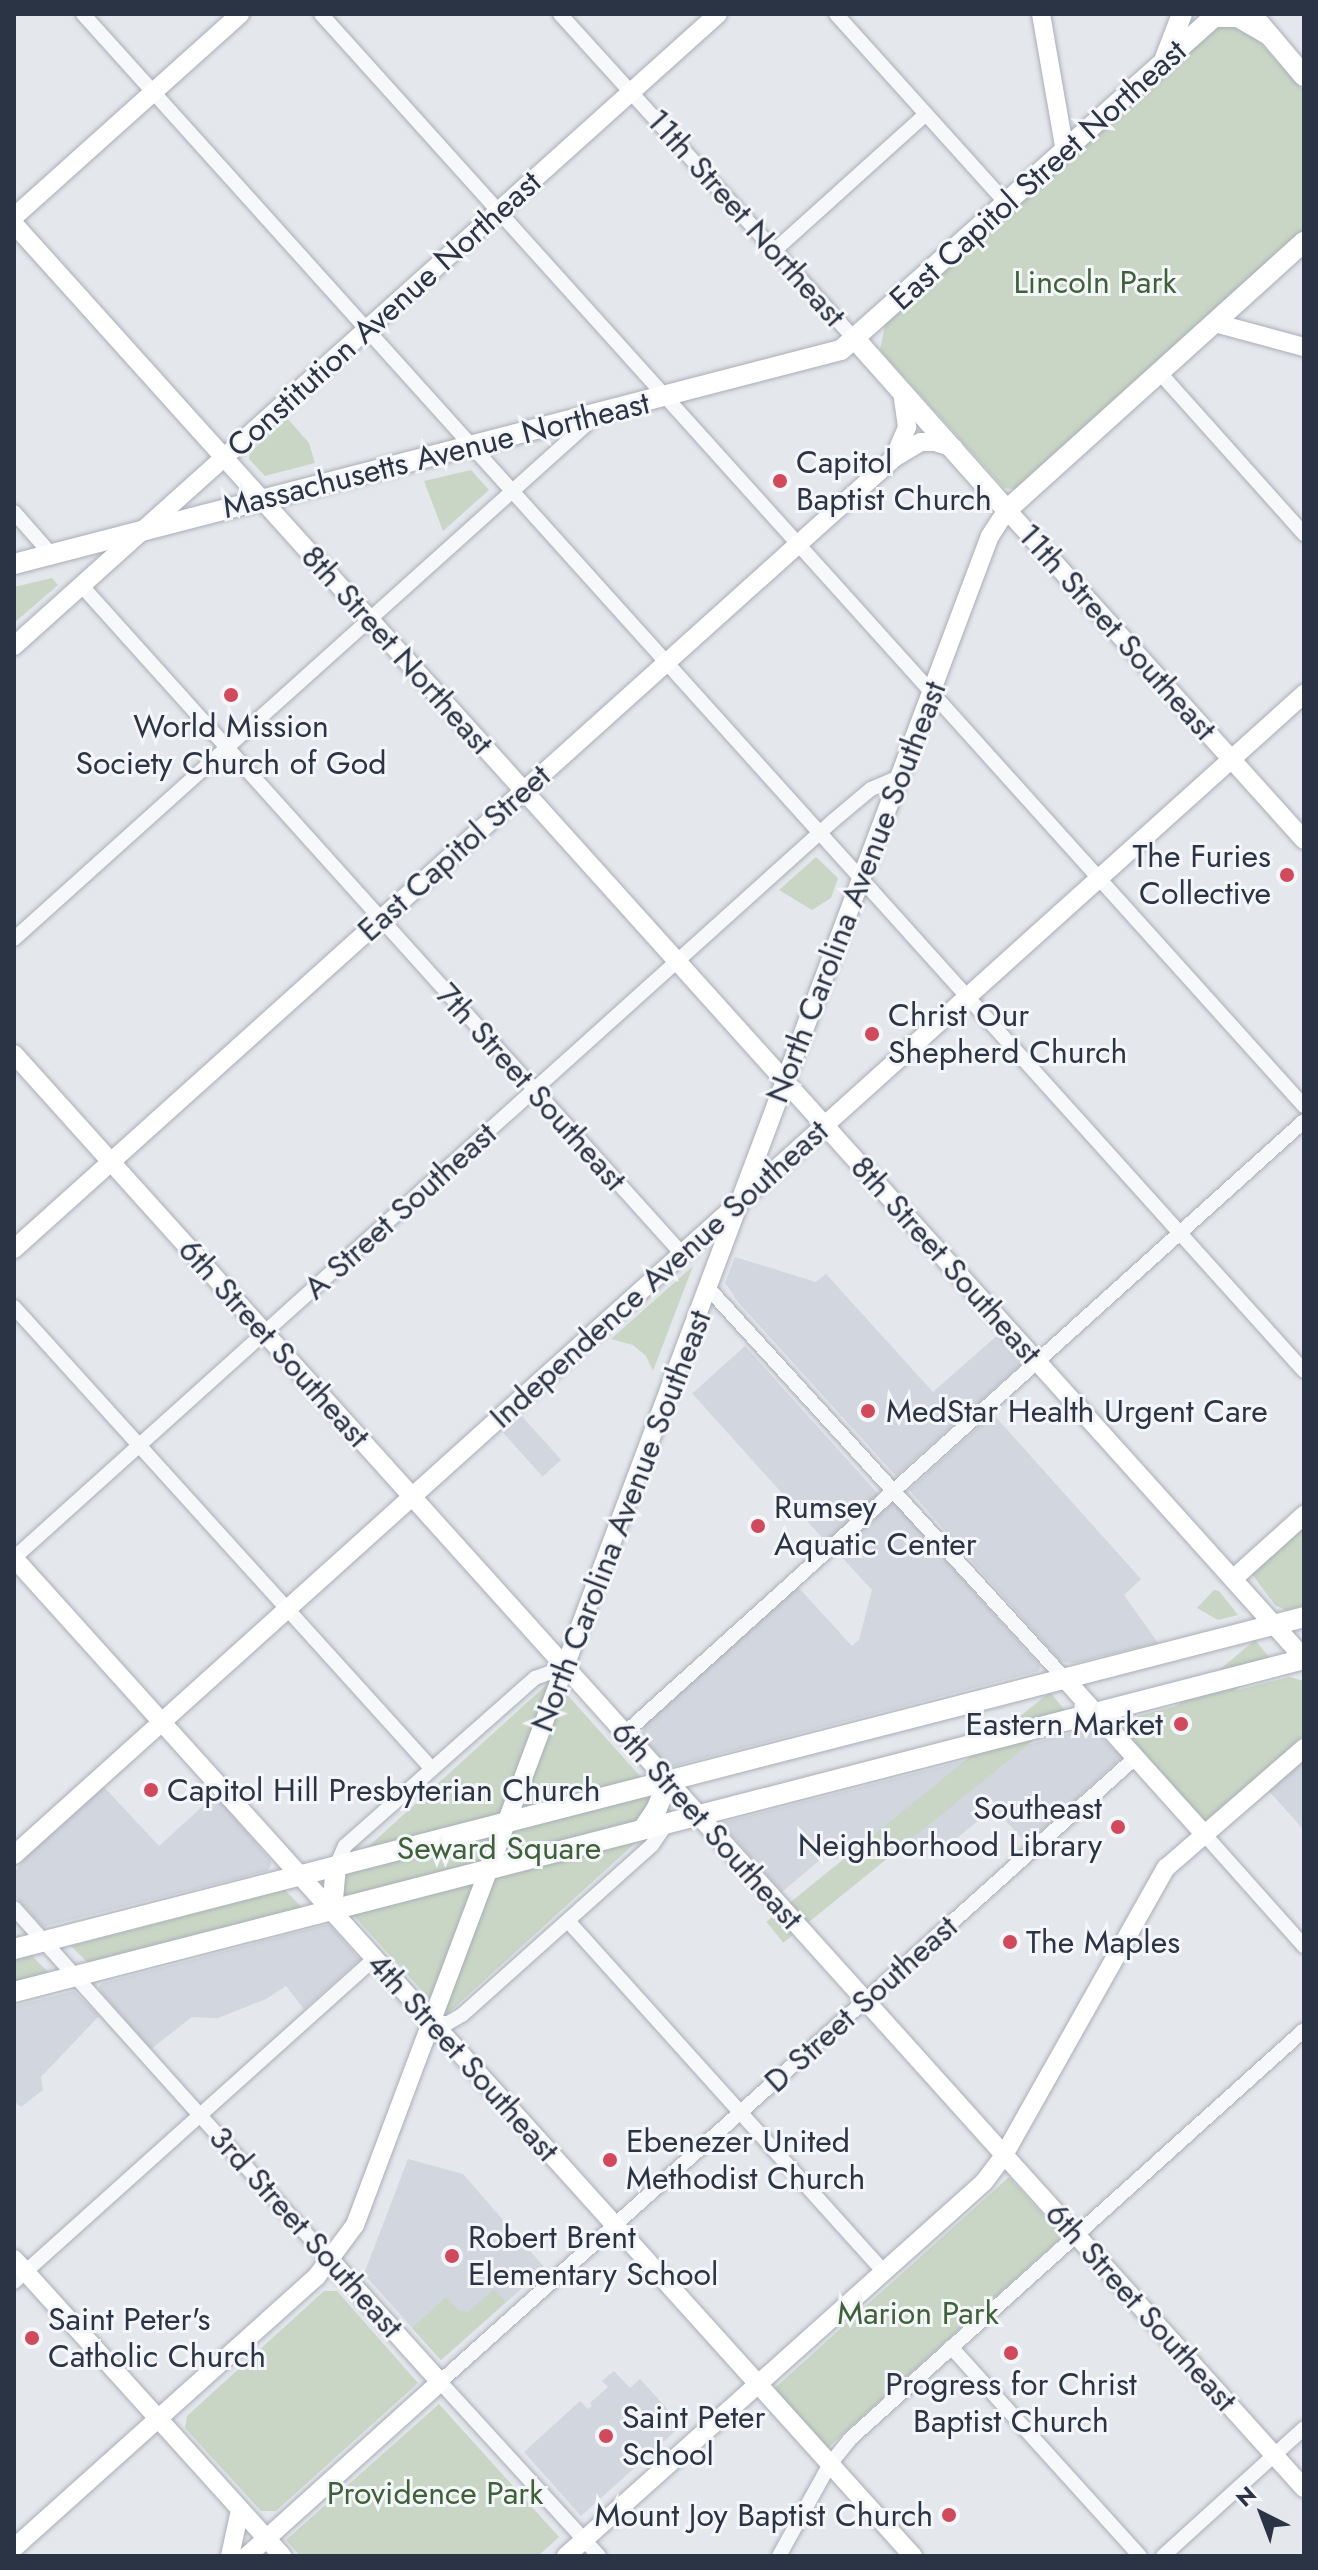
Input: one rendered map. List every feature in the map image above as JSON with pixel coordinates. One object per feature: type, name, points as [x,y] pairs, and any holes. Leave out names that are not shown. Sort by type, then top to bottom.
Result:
[{"type":"main road","points":[[14,217],[240,14]]},
{"type":"main road","name":"Constitution Avenue Northeast","points":[[14,646],[718,14]]},
{"type":"main road","points":[[1041,14],[1065,151]]},
{"type":"main road","points":[[1164,62],[1182,14]]},
{"type":"main road","points":[[1253,14],[1267,34],[1295,58],[1304,76]]},
{"type":"main road","name":"East Capitol Street Northeast","points":[[855,339],[1219,16],[1238,17],[1267,34]]},
{"type":"main road","name":"8th Street Northeast","points":[[14,224],[524,790]]},
{"type":"main road","points":[[1007,510],[1304,242]]},
{"type":"main road","points":[[1215,323],[1304,347]]},
{"type":"main road","name":"11th Street Northeast","points":[[855,339],[931,423]]},
{"type":"main road","name":"Massachusetts Avenue Northeast","points":[[14,564],[820,356],[844,348],[855,339]]},
{"type":"main road","points":[[894,458],[907,427],[902,392]]},
{"type":"main road","name":"11th Street Southeast","points":[[931,423],[1304,840]]},
{"type":"main road","points":[[894,458],[921,442],[935,442],[954,448]]},
{"type":"main road","name":"East Capitol Street","points":[[14,1249],[894,458]]},
{"type":"main road","name":"North Carolina Avenue Southeast","points":[[331,2261],[364,2205],[931,691],[990,536],[1007,510]]},
{"type":"main road","name":"Independence Avenue Southeast","points":[[14,1855],[1304,694]]},
{"type":"main road","name":"8th Street Southeast","points":[[524,790],[1304,1659]]},
{"type":"main road","name":"6th Street Southeast","points":[[14,1054],[1304,2488]]},
{"type":"main road","points":[[1233,1579],[1304,1515]]},
{"type":"main road","name":"4th Street Southeast","points":[[14,1558],[913,2556]]},
{"type":"main road","points":[[14,1949],[1304,1617]]},
{"type":"main road","points":[[14,1992],[1304,1659]]},
{"type":"main road","points":[[1065,1679],[1205,1835]]},
{"type":"main road","points":[[566,2556],[984,2182],[1004,2155],[1166,1868],[1304,1748]]},
{"type":"main road","points":[[643,1829],[663,1798],[668,1781]]},
{"type":"main road","points":[[332,1910],[336,1866]]},
{"type":"main road","points":[[14,2548],[331,2261]]},
{"type":"main road","name":"3rd Street Southeast","points":[[331,2261],[440,2382]]},
{"type":"main road","points":[[18,2271],[282,2556]]},
{"type":"main road","name":"D Street Southeast","points":[[266,2539],[440,2382]]},
{"type":"main road","points":[[230,2556],[240,2510]]},
{"type":"main road","points":[[247,2556],[266,2539]]},
{"type":"street","points":[[83,14],[1304,1371]]},
{"type":"street","points":[[321,14],[1304,1106]]},
{"type":"street","name":"11th Street Northeast","points":[[560,14],[855,339]]},
{"type":"street","points":[[836,14],[1006,203]]},
{"type":"street","points":[[775,250],[926,114]]},
{"type":"street","points":[[1160,373],[1304,534]]},
{"type":"street","points":[[14,939],[599,413]]},
{"type":"street","points":[[14,512],[51,554]]},
{"type":"street","name":"7th Street Southeast","points":[[81,585],[682,1254]]},
{"type":"street","name":"A Street Southeast","points":[[14,1558],[820,833],[867,792],[899,777]]},
{"type":"street","points":[[625,1733],[1304,1121]]},
{"type":"street","points":[[709,1289],[1065,1679]]},
{"type":"street","points":[[14,1307],[432,1769]]},
{"type":"street","points":[[336,1866],[345,1846],[535,1678],[566,1667]]},
{"type":"street","name":"D Street Southeast","points":[[440,2382],[1135,1758]]},
{"type":"street","points":[[433,2023],[457,2019],[652,1845],[666,1824]]},
{"type":"street","points":[[1205,1835],[1304,1946]]},
{"type":"street","name":"3rd Street Southeast","points":[[14,1908],[331,2261]]},
{"type":"street","points":[[568,1921],[884,2272]]},
{"type":"street","points":[[18,2271],[201,2115],[375,1958]]},
{"type":"street","points":[[779,2556],[830,2464],[850,2439],[1304,2030]]},
{"type":"street","points":[[951,2347],[1140,2556]]},
{"type":"street","name":"3rd Street Southeast","points":[[440,2382],[599,2556]]},
{"type":"street","points":[[1163,2556],[1304,2428]]},
{"type":"shaded area","points":[[735,1257],[816,1282],[826,1274],[933,1392],[1000,1333],[1025,1361],[896,1476],[738,1302],[725,1283]]},
{"type":"shaded area","points":[[745,1346],[879,1495],[826,1542],[692,1394]]},
{"type":"shaded area","points":[[519,1413],[561,1460],[543,1477],[500,1430]]},
{"type":"shaded area","points":[[993,1414],[1141,1579],[1124,1595],[1158,1643],[1074,1663],[1061,1662],[909,1490]]},
{"type":"shaded area","points":[[894,1502],[1040,1666],[1039,1671],[670,1767],[641,1737],[646,1722],[798,1587],[852,1646],[859,1640],[872,1590],[837,1552]]},
{"type":"shaded area","points":[[1092,1728],[1122,1757],[1027,1844],[994,1808],[947,1846],[884,1856],[832,1859],[827,1854],[782,1892],[721,1823]]},
{"type":"shaded area","points":[[1304,1757],[1304,1830],[1268,1790]]},
{"type":"shaded area","points":[[104,1787],[159,1846],[215,1795],[271,1861],[271,1866],[267,1871],[43,1927],[14,1895],[14,1873],[26,1857]]},
{"type":"shaded area","points":[[330,1925],[360,1960],[304,2009],[286,1986],[266,1999],[218,2018],[192,2017],[151,2049],[99,1986],[103,1983]]},
{"type":"shaded area","points":[[74,1991],[99,2016],[41,2077],[43,2090],[21,2107],[14,2101],[14,2006]]},
{"type":"shaded area","name":"Robert Brent Elementary School","points":[[408,2159],[463,2174],[545,2268],[441,2360],[364,2274]]},
{"type":"shaded area","name":"Saint Peter School","points":[[614,2371],[630,2388],[640,2379],[682,2425],[581,2516],[524,2452],[580,2401],[588,2409],[592,2406],[590,2403],[608,2387],[602,2381]]},
{"type":"green space","name":"Lincoln Park","points":[[1241,22],[1304,91],[1304,239],[1024,491],[1004,488],[880,350],[885,325],[1218,25]]},
{"type":"green space","points":[[287,418],[309,443],[315,463],[265,476],[249,459],[250,453]]},
{"type":"green space","points":[[471,470],[489,490],[443,531],[424,481]]},
{"type":"green space","points":[[52,578],[58,585],[14,623],[14,587]]},
{"type":"green space","points":[[816,857],[838,878],[831,898],[812,910],[779,890]]},
{"type":"green space","points":[[693,1266],[653,1371],[646,1356],[633,1345],[611,1339]]},
{"type":"green space","points":[[1304,1528],[1304,1606],[1285,1610],[1275,1605],[1251,1573]]},
{"type":"green space","points":[[1214,1590],[1219,1591],[1238,1615],[1218,1620],[1197,1608]]},
{"type":"green space","points":[[1255,1640],[1272,1660],[1145,1767],[1128,1747]]},
{"type":"green space","points":[[1289,1677],[1304,1681],[1304,1735],[1208,1822],[1122,1729],[1123,1722],[1141,1715]]},
{"type":"green space","name":"Seward Square","points":[[553,1679],[675,1815],[665,1816],[445,2016],[326,1885]]},
{"type":"green space","points":[[1050,1692],[1067,1713],[783,1943],[766,1922]]},
{"type":"green space","points":[[285,1890],[303,1909],[89,1964],[71,1946]]},
{"type":"green space","points":[[32,1956],[50,1974],[14,1983],[14,1960]]},
{"type":"green space","name":"Marion Park","points":[[1009,2177],[1063,2236],[826,2449],[773,2390]]},
{"type":"green space","points":[[494,2289],[506,2302],[441,2360],[412,2328],[446,2297],[459,2311],[468,2312]]},
{"type":"green space","points":[[324,2291],[337,2291],[418,2383],[276,2511],[261,2511],[185,2428],[187,2416]]},
{"type":"green space","name":"Providence Park","points":[[439,2404],[559,2537],[538,2556],[300,2556],[286,2540]]},
{"type":"place","name":"Capitol Baptist Church","points":[[780,481]]},
{"type":"place","name":"World Mission Society Church of God","points":[[231,695]]},
{"type":"place","name":"The Furies Collective","points":[[1287,875]]},
{"type":"place","name":"Christ Our Shepherd Church","points":[[872,1034]]},
{"type":"place","name":"MedStar Health Urgent Care","points":[[868,1411]]},
{"type":"place","name":"Rumsey Aquatic Center","points":[[758,1526]]},
{"type":"place","name":"Eastern Market","points":[[1181,1724]]},
{"type":"place","name":"Capitol Hill Presbyterian Church","points":[[151,1790]]},
{"type":"place","name":"Southeast Neighborhood Library","points":[[1118,1827]]},
{"type":"place","name":"The Maples","points":[[1010,1942]]},
{"type":"place","name":"Ebenezer United Methodist Church","points":[[610,2160]]},
{"type":"place","name":"Robert Brent Elementary School","points":[[452,2256]]},
{"type":"place","name":"Saint Peter's Catholic Church","points":[[32,2338]]},
{"type":"place","name":"Progress for Christ Baptist Church","points":[[1011,2353]]},
{"type":"place","name":"Saint Peter School","points":[[606,2436]]},
{"type":"place","name":"Mount Joy Baptist Church","points":[[949,2515]]}]
